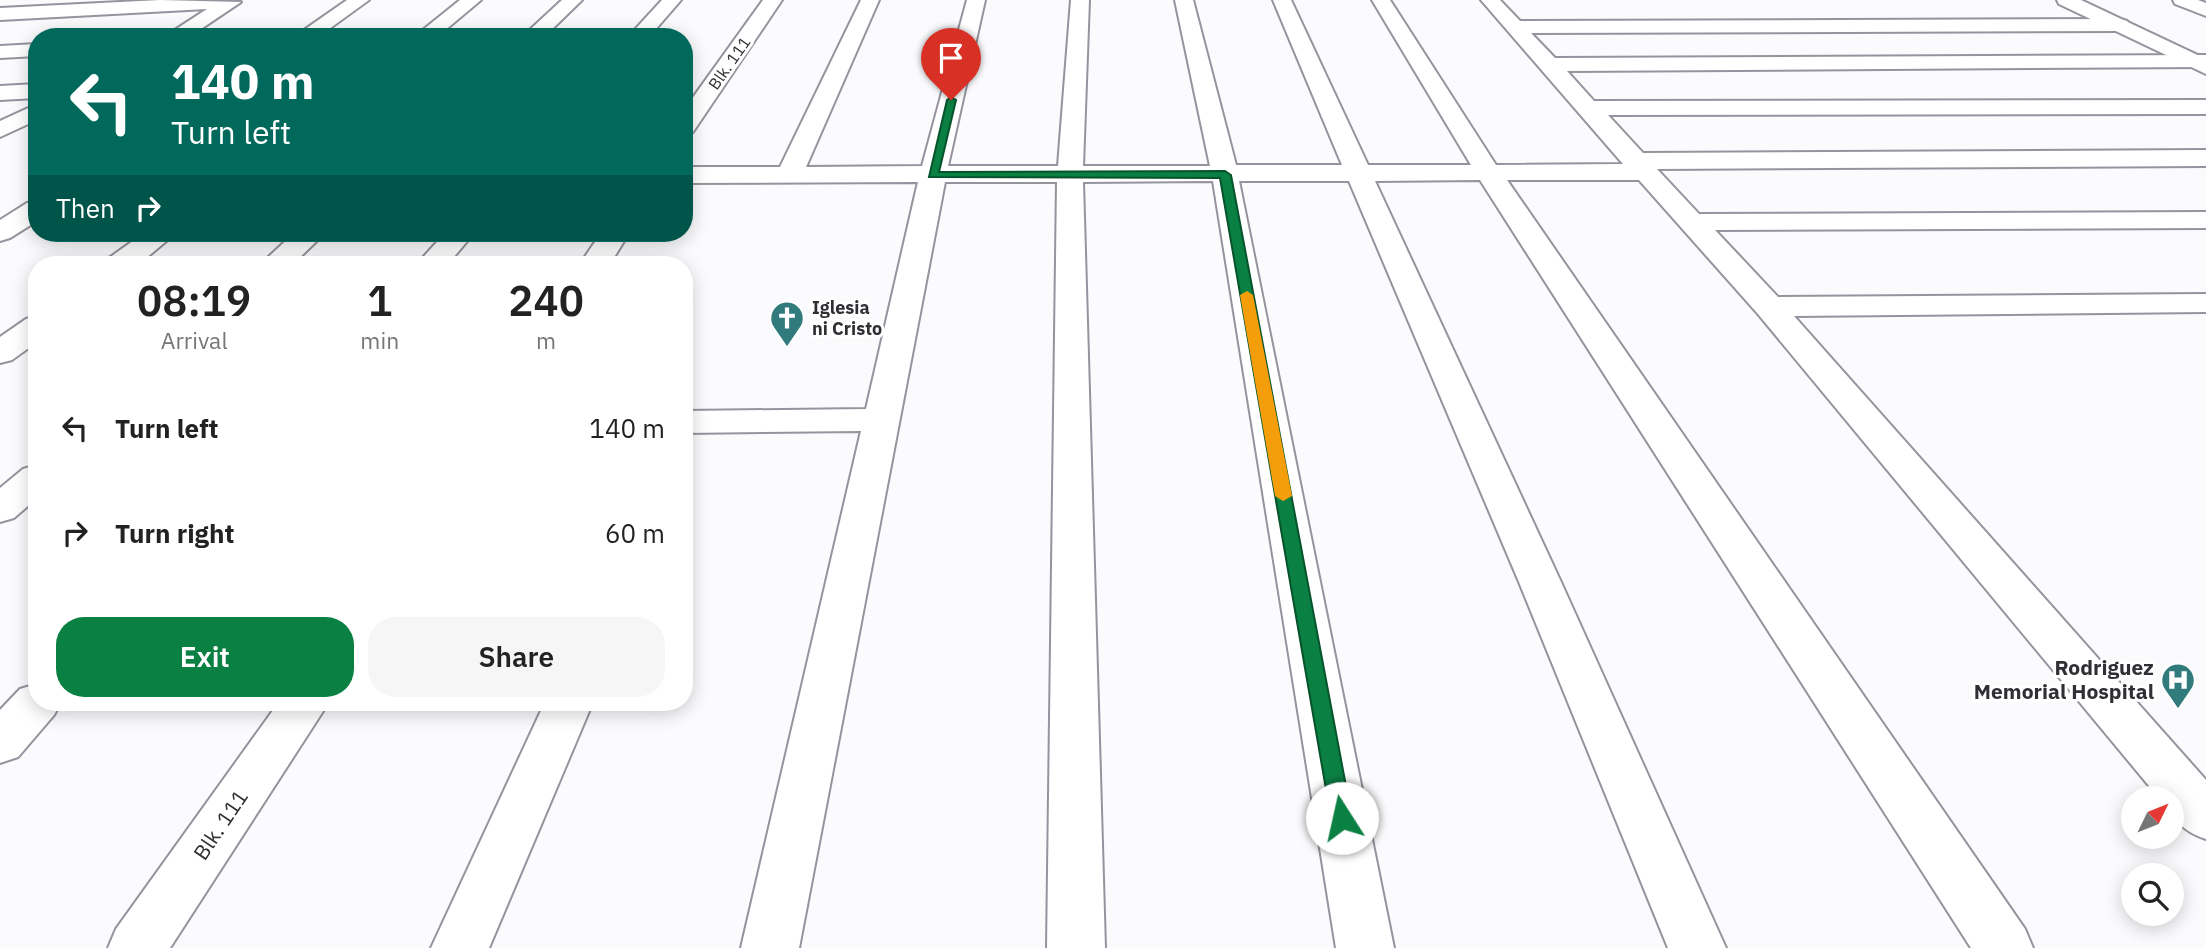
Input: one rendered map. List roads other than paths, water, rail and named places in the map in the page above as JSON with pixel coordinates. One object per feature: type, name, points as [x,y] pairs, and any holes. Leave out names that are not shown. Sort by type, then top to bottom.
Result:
[{"type":"street","points":[[318,28],[360,0]]},
{"type":"street","points":[[436,28],[472,0]]},
{"type":"street","points":[[542,28],[573,0]]},
{"type":"street","points":[[646,28],[672,0]]},
{"type":"street","name":"Blk. 111","points":[[693,114],[773,0]]},
{"type":"street","points":[[789,175],[870,0]]},
{"type":"street","points":[[770,948],[933,175],[976,0]]},
{"type":"street","points":[[1076,948],[1070,173],[1080,0]]},
{"type":"street","points":[[1184,0],[1225,175],[1365,948]]},
{"type":"street","points":[[1282,0],[1540,582],[1697,948]]},
{"type":"street","points":[[1381,0],[1488,172],[2004,948]]},
{"type":"street","points":[[1490,0],[1769,307],[2206,817]]},
{"type":"street","points":[[2066,0],[2202,63]]},
{"type":"street","points":[[2182,0],[2206,10]]},
{"type":"street","points":[[0,14],[234,1]]},
{"type":"street","points":[[189,28],[234,1]]},
{"type":"street","points":[[1610,9],[1630,27]]},
{"type":"street","points":[[1713,9],[1734,27]]},
{"type":"street","points":[[1514,27],[2120,25]]},
{"type":"street","points":[[0,52],[28,50]]},
{"type":"street","points":[[1549,65],[2202,63]]},
{"type":"street","points":[[0,93],[28,91]]},
{"type":"street","points":[[1590,108],[2206,107]]},
{"type":"street","points":[[0,130],[28,116]]},
{"type":"street","points":[[693,175],[1225,175],[2206,158]]},
{"type":"street","points":[[0,232],[28,215]]},
{"type":"street","points":[[1694,222],[2206,220]]},
{"type":"street","points":[[131,256],[150,242]]},
{"type":"street","points":[[285,256],[301,242]]},
{"type":"street","points":[[439,256],[452,242]]},
{"type":"street","points":[[1769,307],[2206,303]]},
{"type":"street","points":[[0,354],[28,333]]},
{"type":"street","points":[[693,428],[882,420]]},
{"type":"street","points":[[0,509],[28,485]]},
{"type":"street","points":[[0,743],[29,711]]},
{"type":"street","name":"Blk. 111","points":[[137,948],[299,711]]},
{"type":"street","points":[[460,948],[565,711]]},
{"type":"place","name":"Iglesia ni Cristo","points":[[787,348]]},
{"type":"place","name":"Rodriguez Memorial Hospital","points":[[2178,710]]}]
